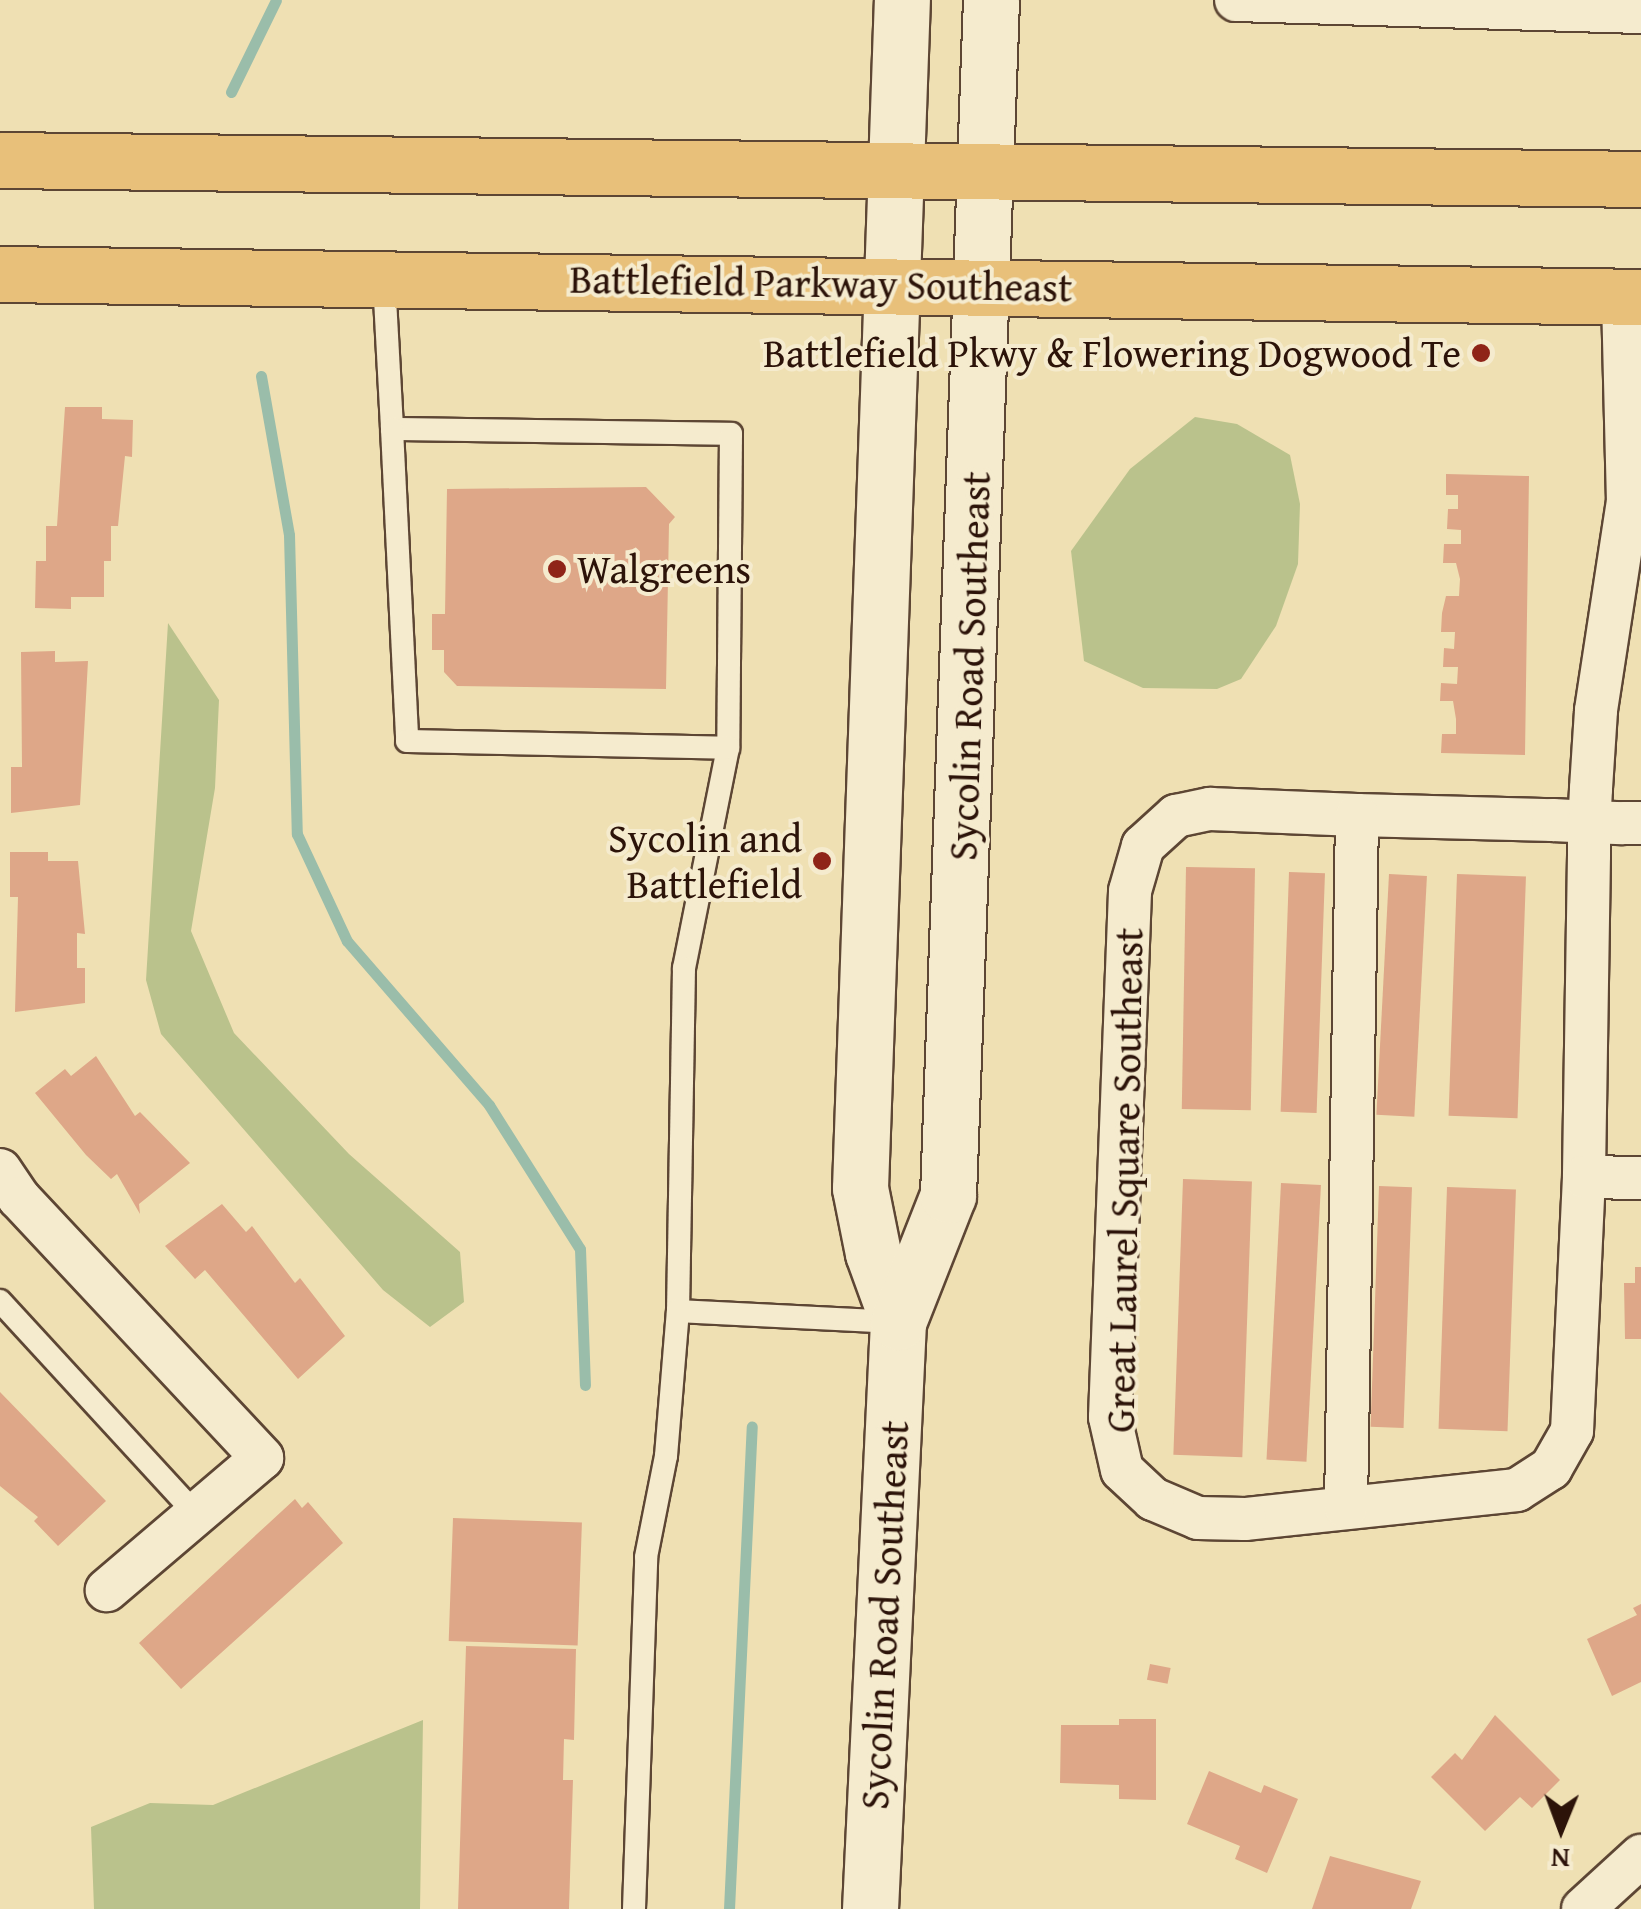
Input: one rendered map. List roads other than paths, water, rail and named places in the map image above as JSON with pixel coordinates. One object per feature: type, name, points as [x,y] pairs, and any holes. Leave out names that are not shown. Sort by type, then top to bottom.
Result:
[{"type":"main road","name":"Sycolin Road Southeast","points":[[898,1322],[872,1253],[860,1188],[902,0]]},
{"type":"main road","name":"Sycolin Road Southeast","points":[[870,1909],[898,1322],[930,1256],[948,1195],[991,0]]},
{"type":"main road","points":[[0,160],[987,169],[1641,180]]},
{"type":"main road","name":"Battlefield Parkway Southeast","points":[[0,274],[1632,297]]},
{"type":"street","points":[[1236,0],[1641,12]]},
{"type":"street","points":[[1589,822],[1596,711],[1628,501],[1632,297]]},
{"type":"street","name":"Great Laurel Square Southeast","points":[[1589,822],[1584,1177],[1572,1431],[1551,1468],[1517,1490],[1346,1508],[1198,1518],[1153,1499],[1122,1470],[1110,1417],[1130,890],[1144,846],[1176,816],[1210,810],[1357,814],[1589,822],[1641,824]]},
{"type":"street","points":[[1346,1508],[1357,814]]},
{"type":"street","points":[[1584,1177],[1641,1178]]},
{"type":"street","points":[[6,1195],[262,1458],[107,1590]]},
{"type":"street","points":[[1584,1909],[1641,1856]]},
{"type":"lane","points":[[384,280],[407,741],[728,748]]},
{"type":"lane","points":[[392,428],[731,434],[728,748],[684,968],[678,1310],[668,1437],[646,1557],[634,1909]]},
{"type":"lane","points":[[0,1302],[196,1514]]},
{"type":"lane","points":[[678,1310],[898,1322]]},
{"type":"waterway","points":[[231,92],[276,0]]},
{"type":"waterway","points":[[261,376],[289,535],[297,834],[347,941],[489,1105],[580,1249],[585,1385]]},
{"type":"waterway","points":[[729,1909],[752,1427]]},
{"type":"place","name":"Battlefield Pkwy & Flowering Dogwood Te","points":[[1481,353]]},
{"type":"place","name":"Walgreens","points":[[557,569]]},
{"type":"place","name":"Sycolin and Battlefield","points":[[822,861]]}]
